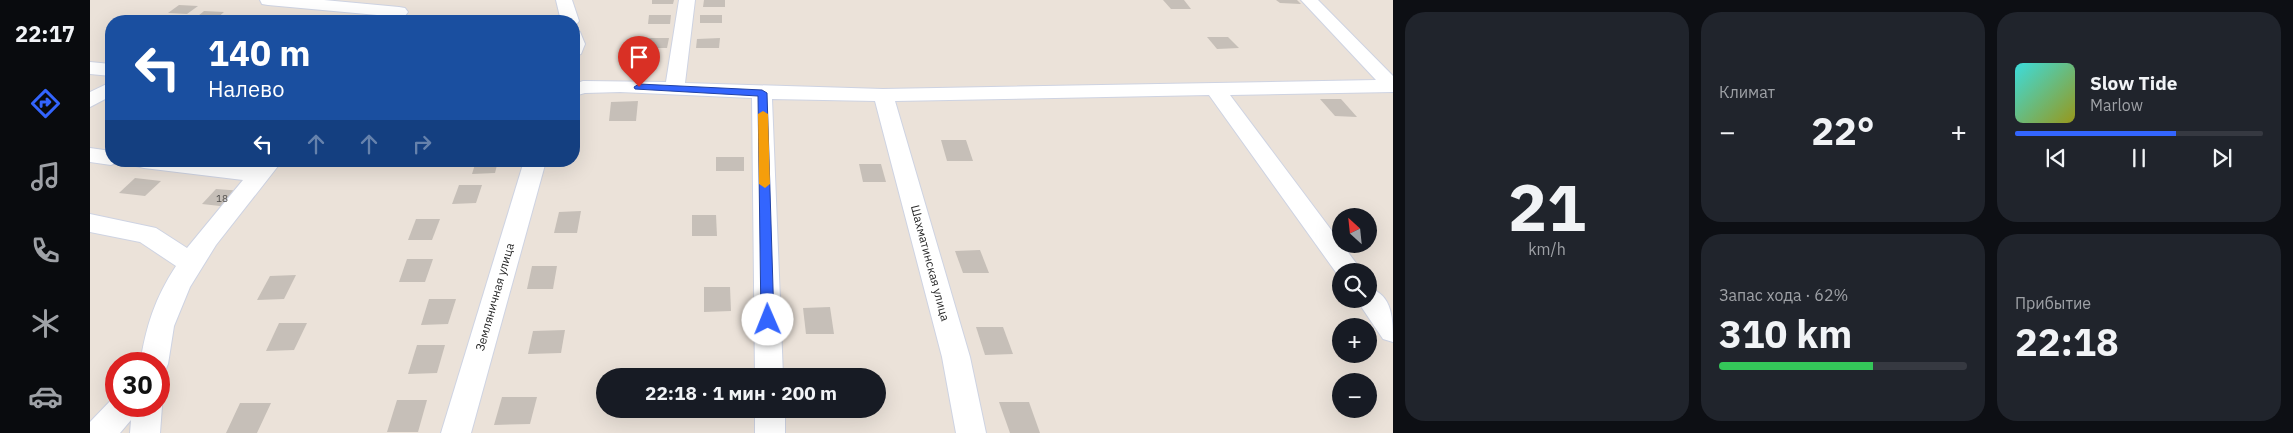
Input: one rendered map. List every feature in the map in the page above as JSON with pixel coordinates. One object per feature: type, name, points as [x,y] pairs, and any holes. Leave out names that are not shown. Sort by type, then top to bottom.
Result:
[{"type":"street","points":[[268,0],[400,11]]},
{"type":"street","points":[[564,0],[568,15]]},
{"type":"street","points":[[675,88],[687,0]]},
{"type":"street","points":[[1309,0],[1393,86]]},
{"type":"street","points":[[90,68],[105,69]]},
{"type":"street","points":[[580,88],[620,86],[762,93],[883,95],[1393,86]]},
{"type":"street","points":[[1215,89],[1343,263]]},
{"type":"street","points":[[90,100],[105,91]]},
{"type":"street","points":[[762,93],[769,368]]},
{"type":"street","name":"Шахматинская улица","points":[[883,95],[956,357],[971,433]]},
{"type":"street","points":[[90,155],[105,157]]},
{"type":"street","points":[[249,167],[266,168]]},
{"type":"street","name":"Земляничная улица","points":[[456,433],[533,167]]},
{"type":"street","points":[[156,352],[160,325],[175,290],[213,233],[266,168]]},
{"type":"street","points":[[90,223],[147,234],[192,264]]},
{"type":"street","points":[[1376,308],[1393,331]]},
{"type":"street","points":[[100,433],[114,417]]},
{"type":"street","points":[[145,433],[146,417]]},
{"type":"street","points":[[770,418],[770,433]]},
{"type":"building","points":[[652,0],[674,0],[673,4],[652,4]]},
{"type":"building","points":[[704,0],[725,0],[725,7],[703,7]]},
{"type":"building","points":[[1163,0],[1184,0],[1191,9],[1171,9]]},
{"type":"building","points":[[1276,0],[1297,0],[1301,4],[1280,3]]},
{"type":"building","points":[[179,5],[198,6],[187,14],[168,13]]},
{"type":"building","points":[[204,11],[224,12],[221,15],[199,15]]},
{"type":"building","points":[[649,15],[671,15],[670,24],[648,24]]},
{"type":"building","points":[[700,15],[722,15],[722,23],[700,23]]},
{"type":"building","points":[[1207,37],[1228,37],[1239,48],[1217,49]]},
{"type":"building","points":[[646,38],[669,38],[667,48],[644,48]]},
{"type":"building","points":[[720,38],[719,48],[696,48],[697,39]]},
{"type":"building","points":[[1320,99],[1341,99],[1357,117],[1335,116]]},
{"type":"building","points":[[638,101],[636,121],[609,121],[611,102]]},
{"type":"building","points":[[941,140],[966,140],[973,161],[947,161]]},
{"type":"building","points":[[716,157],[744,157],[744,171],[716,171]]},
{"type":"building","points":[[859,164],[881,164],[886,182],[863,182]]},
{"type":"building","points":[[474,167],[496,167],[495,173],[472,174]]},
{"type":"building","points":[[135,178],[161,181],[145,196],[119,193]]},
{"type":"building","points":[[459,185],[482,185],[476,203],[452,204]]},
{"type":"building","points":[[216,189],[243,191],[229,207],[202,204]]},
{"type":"building","points":[[581,211],[577,233],[554,233],[559,212]]},
{"type":"building","points":[[692,215],[716,215],[717,236],[692,236]]},
{"type":"building","points":[[416,219],[440,219],[432,240],[408,240]]},
{"type":"building","points":[[980,250],[989,273],[963,273],[955,251]]},
{"type":"building","points":[[407,259],[433,259],[425,282],[399,282]]},
{"type":"building","points":[[532,266],[557,266],[553,289],[527,289]]},
{"type":"building","points":[[296,275],[284,299],[257,300],[270,276]]},
{"type":"building","points":[[704,287],[730,287],[731,311],[704,312]]},
{"type":"building","points":[[429,299],[456,299],[448,324],[421,325]]},
{"type":"building","points":[[830,307],[834,334],[806,334],[803,308]]},
{"type":"building","points":[[279,323],[307,323],[294,350],[266,351]]},
{"type":"building","points":[[976,327],[1003,327],[1013,354],[985,355]]},
{"type":"building","points":[[565,330],[561,353],[528,354],[533,331]]},
{"type":"building","points":[[417,345],[445,345],[437,373],[408,374]]},
{"type":"building","points":[[502,397],[537,397],[530,424],[494,425]]},
{"type":"building","points":[[397,400],[427,400],[418,432],[387,432]]},
{"type":"building","points":[[999,402],[1029,402],[1040,433],[1010,433]]},
{"type":"building","points":[[240,403],[271,403],[257,433],[226,433]]},
{"type":"slow traffic","points":[[763,114],[765,184]]},
{"type":"route","points":[[639,87],[762,93],[768,320]]}]
